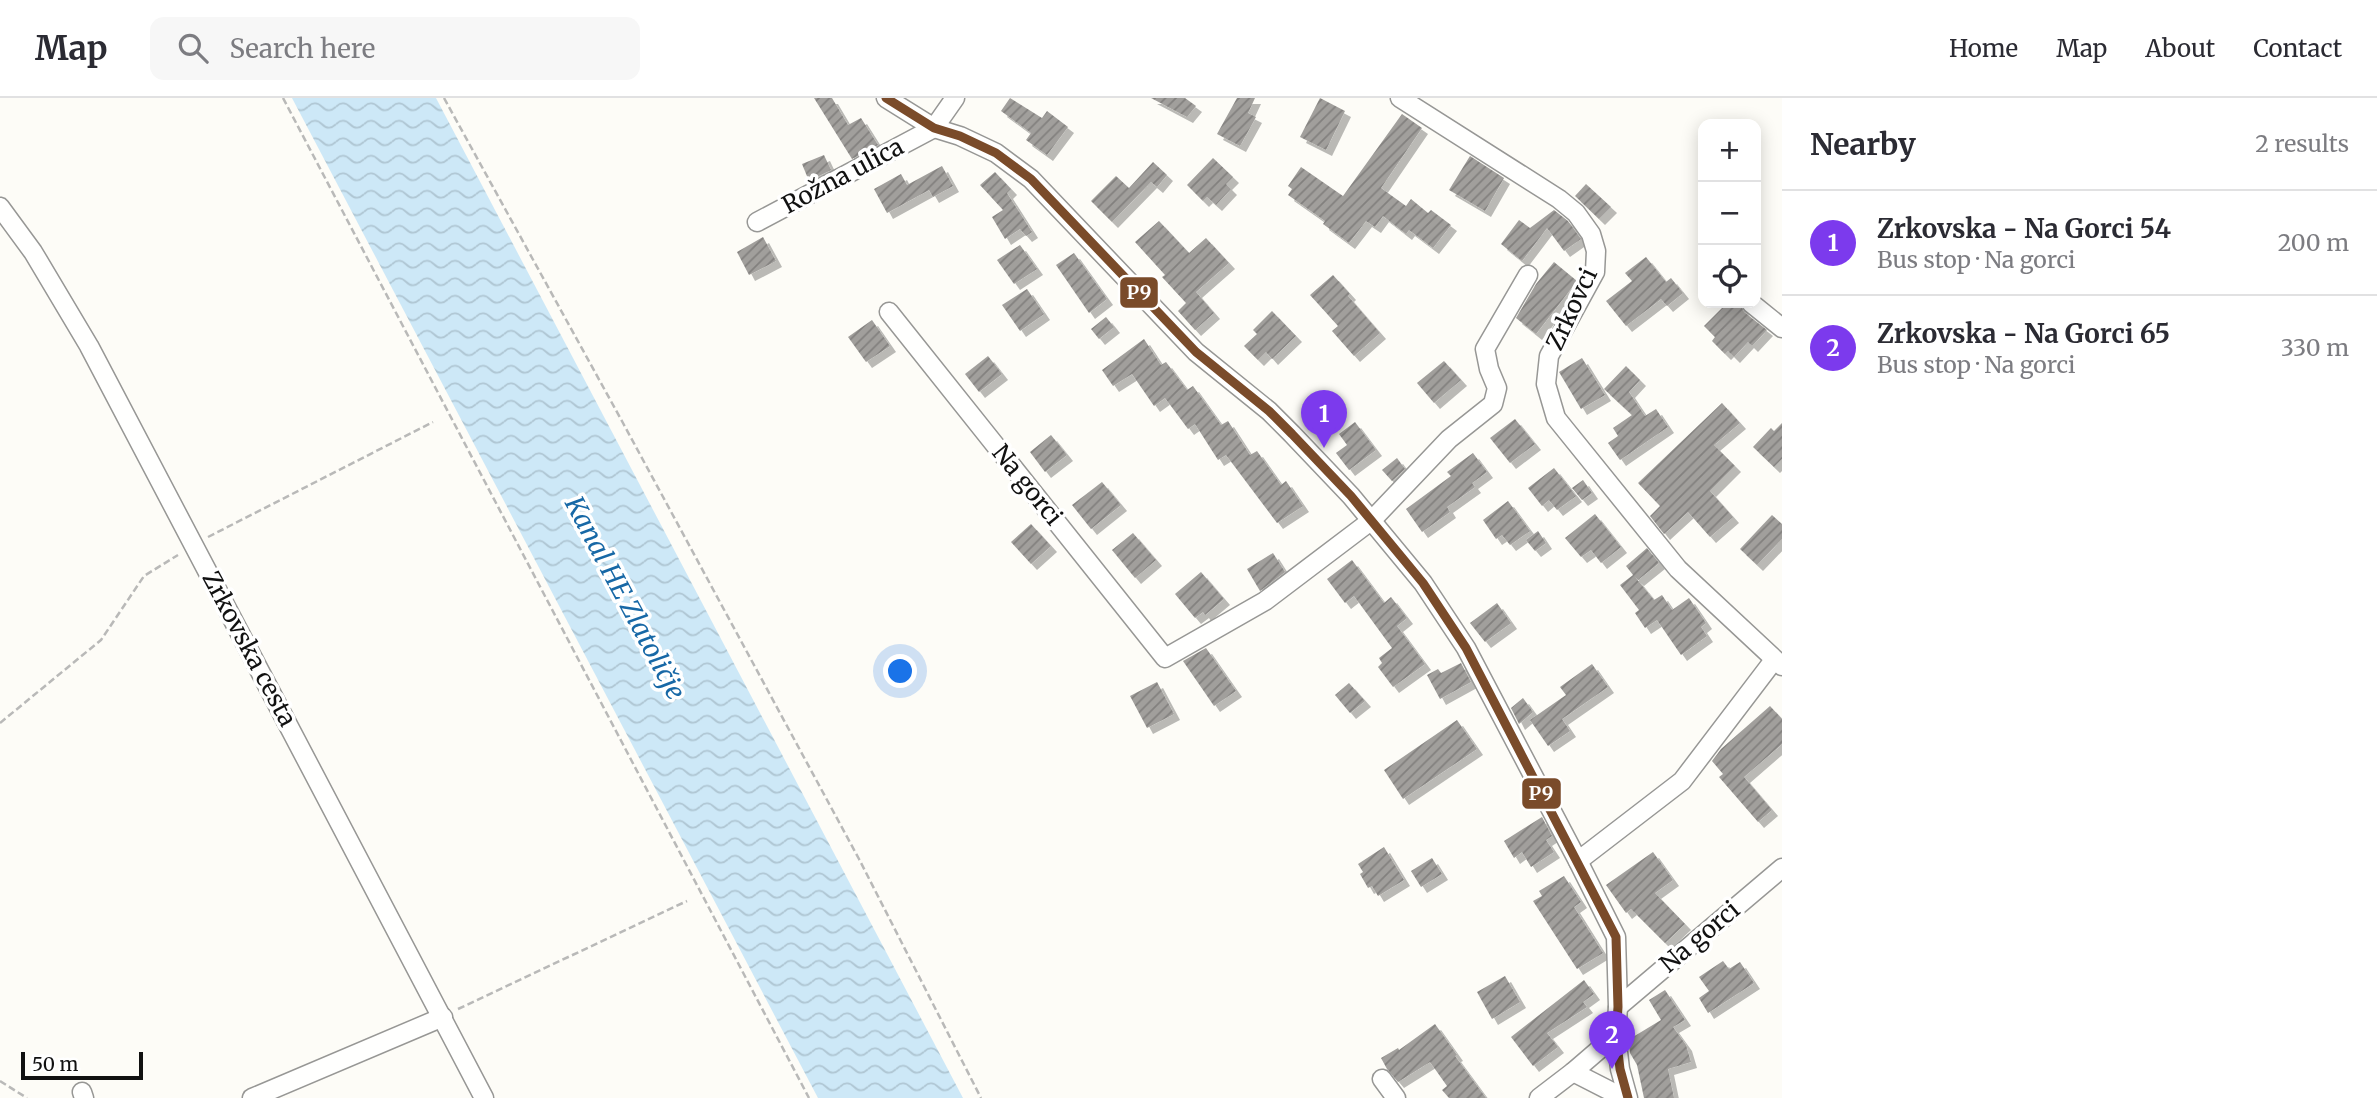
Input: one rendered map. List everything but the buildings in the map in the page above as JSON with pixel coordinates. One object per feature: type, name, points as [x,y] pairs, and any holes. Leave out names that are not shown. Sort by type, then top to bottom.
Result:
[{"type":"street","points":[[886,98],[934,128],[960,136],[996,153],[1031,179],[1196,352],[1284,426],[1372,520],[1423,583],[1466,648],[1616,937],[1616,1035],[1627,1098]]},
{"type":"street","name":"Rožna ulica","points":[[757,222],[934,128],[955,98]]},
{"type":"street","name":"Zrkovci","points":[[1400,98],[1559,198],[1576,213],[1591,234],[1596,251],[1595,272],[1549,356],[1546,384],[1556,418],[1678,569],[1778,663],[1682,781],[1578,861]]},
{"type":"street","name":"Zrkovska cesta","points":[[0,207],[33,252],[89,346],[484,1098]]},
{"type":"street","points":[[1372,520],[1449,439],[1493,404],[1497,388],[1485,349],[1528,275]]},
{"type":"street","points":[[1757,308],[1782,328]]},
{"type":"street","name":"Na gorci","points":[[889,312],[1165,658],[1265,601],[1372,520]]},
{"type":"street","name":"Na gorci","points":[[1618,1007],[1782,868]]},
{"type":"street","points":[[252,1098],[443,1017]]},
{"type":"street","points":[[1539,1098],[1616,1035]]},
{"type":"street","points":[[1573,1072],[1627,1098]]},
{"type":"street","points":[[1382,1079],[1396,1098]]},
{"type":"path","points":[[284,98],[809,1098]]},
{"type":"path","points":[[444,98],[846,835],[981,1098]]},
{"type":"path","points":[[443,1017],[687,901]]},
{"type":"path","points":[[0,1081],[27,1098]]},
{"type":"water","name":"Kanal HE Zlatoličje","points":[[292,98],[436,98],[963,1098],[818,1098]]},
{"type":"transit line","name":"P9","points":[[886,98],[934,128],[960,136],[996,153],[1031,179],[1196,352],[1269,411],[1292,434],[1351,496],[1423,583],[1466,648],[1616,937],[1616,1035],[1620,1069],[1628,1098]]},
{"type":"place","name":"Zrkovska - Na Gorci 54","points":[[1324,448]]},
{"type":"place","name":"Zrkovska - Na Gorci 65","points":[[1612,1069]]}]
